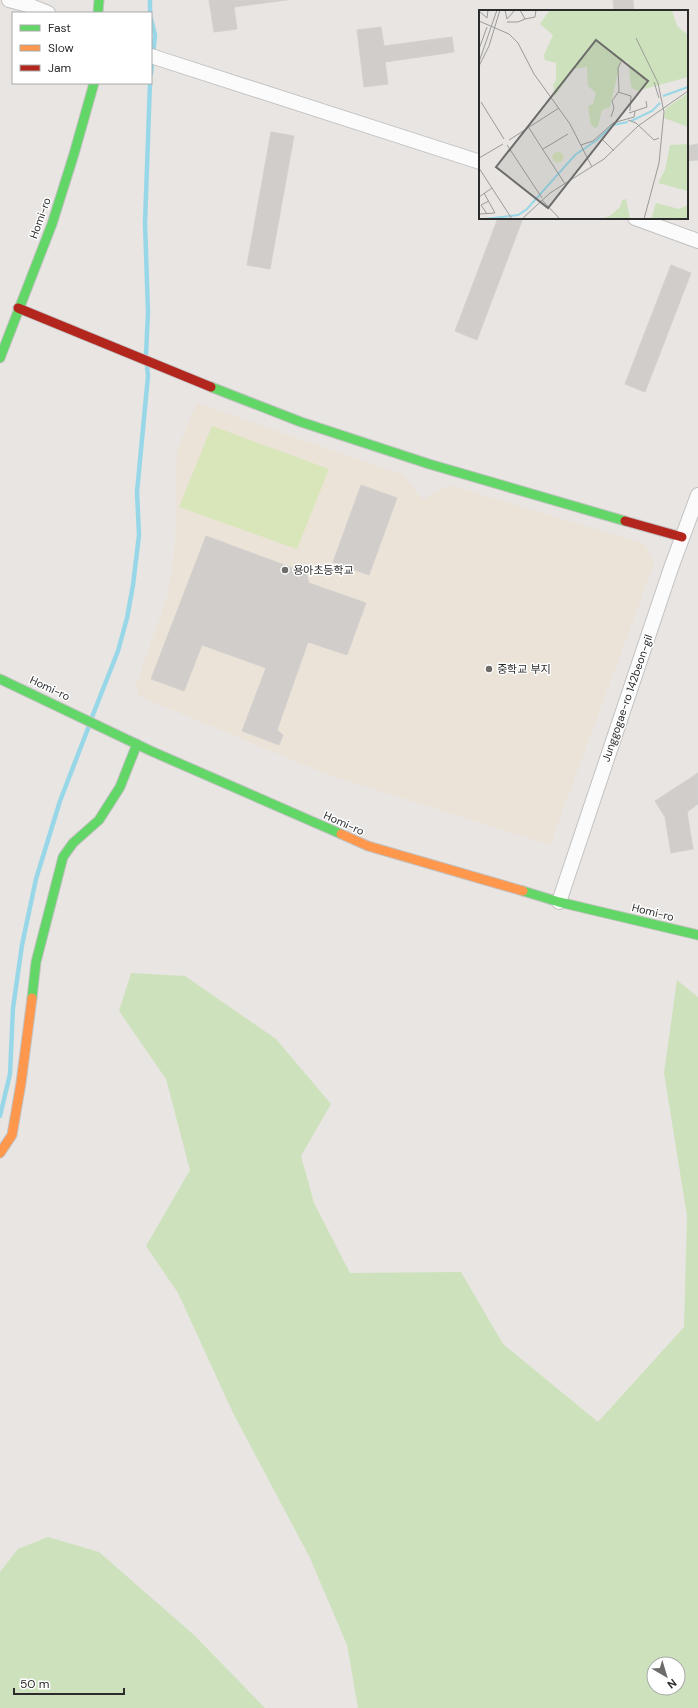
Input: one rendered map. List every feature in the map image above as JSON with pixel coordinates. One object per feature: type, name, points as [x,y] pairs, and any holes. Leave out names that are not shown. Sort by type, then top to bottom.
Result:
[{"type":"street","points":[[9,0],[46,12]]},
{"type":"street","points":[[98,12],[99,0]]},
{"type":"street","points":[[152,56],[184,68],[479,162]]},
{"type":"street","name":"Homi-ro","points":[[0,358],[18,308],[52,224],[82,132],[94,84]]},
{"type":"street","points":[[638,219],[698,241]]},
{"type":"street","points":[[18,308],[156,365],[309,425],[429,464],[682,537]]},
{"type":"street","name":"Junggogae-ro 142beon-gil","points":[[559,902],[682,537],[698,495]]},
{"type":"street","name":"Homi-ro","points":[[0,679],[137,744],[368,846],[559,902],[698,935]]},
{"type":"street","points":[[0,1153],[12,1135],[21,1084],[36,962],[63,857],[73,843],[99,820],[120,787],[137,744]]},
{"type":"shaded area","points":[[197,403],[403,475],[423,500],[449,485],[645,544],[654,564],[550,845],[326,774],[139,696],[136,685],[168,594],[175,547],[177,450]]},
{"type":"green space","points":[[212,426],[329,469],[297,549],[179,507]]},
{"type":"green space","points":[[131,973],[185,976],[276,1039],[331,1104],[301,1156],[314,1203],[350,1273],[461,1272],[503,1344],[598,1422],[684,1327],[687,1216],[664,1073],[677,980],[698,997],[698,1708],[358,1708],[347,1645],[310,1558],[233,1413],[178,1293],[146,1246],[190,1170],[166,1079],[119,1011]]},
{"type":"green space","points":[[48,1537],[99,1552],[194,1635],[265,1708],[0,1708],[0,1572],[18,1549]]},
{"type":"building","points":[[209,0],[287,0],[234,7],[237,29],[214,32]]},
{"type":"building","points":[[613,0],[633,0],[634,10],[614,10]]},
{"type":"building","points":[[381,27],[384,46],[452,37],[454,52],[385,62],[388,84],[364,87],[357,30]]},
{"type":"building","points":[[271,132],[294,136],[270,269],[247,265]]},
{"type":"building","points":[[698,144],[698,160],[688,161],[688,146]]},
{"type":"building","points":[[498,219],[523,219],[477,340],[455,331]]},
{"type":"building","points":[[671,265],[691,273],[645,392],[625,384]]},
{"type":"building","points":[[361,485],[397,498],[369,575],[333,562]]},
{"type":"building","points":[[206,536],[306,573],[309,583],[366,603],[347,655],[308,642],[277,730],[283,735],[279,745],[242,731],[266,668],[202,645],[184,691],[151,679]]},
{"type":"building","points":[[698,773],[698,804],[687,812],[693,849],[671,853],[665,817],[655,801]]},
{"type":"waterway","points":[[150,0],[150,12]]},
{"type":"waterway","points":[[152,23],[155,35],[152,64]]},
{"type":"waterway","points":[[146,355],[148,312],[145,223],[150,84]]},
{"type":"waterway","points":[[92,717],[118,651],[127,618],[133,585],[139,535],[137,492],[148,376],[147,366]]},
{"type":"waterway","points":[[0,1116],[10,1074],[13,1008],[22,945],[36,879],[60,801],[89,726]]},
{"type":"traffic: fast","points":[[98,12],[99,0]]},
{"type":"traffic: fast","points":[[0,358],[52,224],[94,84]]},
{"type":"traffic: fast","points":[[211,387],[301,422],[429,464],[625,521]]},
{"type":"traffic: fast","points":[[0,679],[151,751],[341,834]]},
{"type":"traffic: fast","points":[[32,998],[36,962],[63,857],[73,843],[99,820],[120,787],[137,744]]},
{"type":"traffic: fast","points":[[523,891],[559,902],[698,935]]},
{"type":"traffic: slow","points":[[341,834],[368,846],[523,891]]},
{"type":"traffic: slow","points":[[0,1153],[12,1135],[21,1083],[32,998]]},
{"type":"traffic: jam","points":[[18,308],[211,387]]},
{"type":"traffic: jam","points":[[625,521],[682,537]]},
{"type":"place","name":"용아초등학교","points":[[285,570]]},
{"type":"place","name":"중학교 부지","points":[[489,669]]}]
